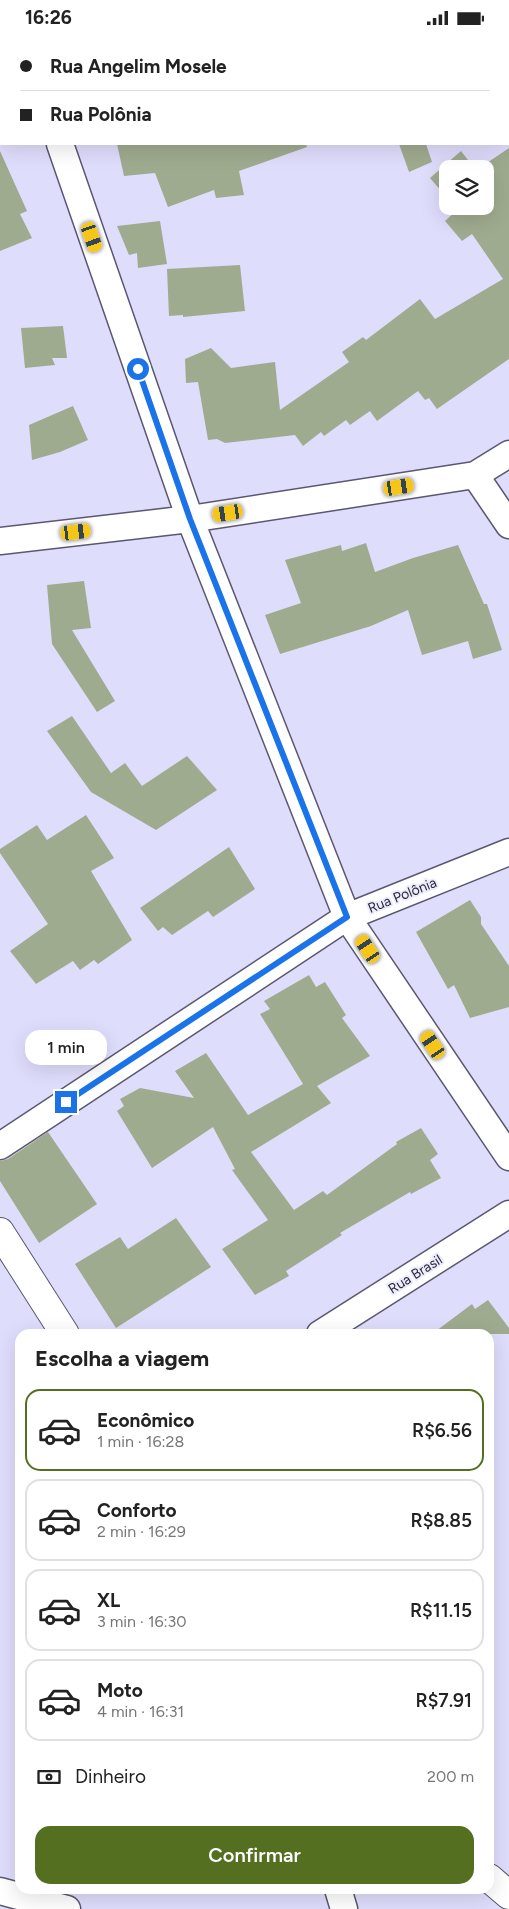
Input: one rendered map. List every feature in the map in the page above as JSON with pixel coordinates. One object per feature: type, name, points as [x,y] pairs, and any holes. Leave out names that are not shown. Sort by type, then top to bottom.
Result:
[{"type":"main road","points":[[0,1232],[62,1329]]},
{"type":"main road","points":[[494,1882],[509,1895]]},
{"type":"street","points":[[60,145],[190,519],[347,917],[509,1157]]},
{"type":"street","points":[[0,541],[190,519],[475,475],[509,454]]},
{"type":"street","points":[[475,475],[509,525]]},
{"type":"street","name":"Rua Polônia","points":[[0,1146],[347,917],[509,852]]},
{"type":"street","name":"Rua Brasil","points":[[328,1329],[509,1214]]},
{"type":"street","points":[[340,1894],[344,1909]]},
{"type":"street","points":[[12,1899],[67,1909]]},
{"type":"building","points":[[117,145],[306,145],[307,147],[239,171],[244,195],[216,198],[214,190],[168,207],[155,173],[124,176]]},
{"type":"building","points":[[399,145],[426,145],[432,162],[409,172]]},
{"type":"building","points":[[509,148],[509,359],[437,409],[429,398],[425,400],[418,391],[377,421],[370,411],[350,425],[346,420],[324,436],[321,432],[303,446],[295,435],[225,443],[217,439],[208,440],[198,382],[186,383],[185,359],[211,348],[231,368],[275,362],[280,410],[349,362],[342,352],[363,337],[366,340],[420,299],[435,319],[503,279],[472,234],[462,241],[445,221],[452,215],[494,215],[494,160],[491,160]]},
{"type":"building","points":[[0,151],[27,211],[20,214],[32,238],[0,251]]},
{"type":"building","points":[[461,151],[468,160],[451,160]]},
{"type":"building","points":[[439,170],[439,188],[430,178]]},
{"type":"building","points":[[160,221],[167,264],[138,268],[137,253],[129,255],[117,226]]},
{"type":"building","points":[[240,265],[245,311],[183,317],[183,315],[169,316],[167,269]]},
{"type":"building","points":[[63,326],[67,358],[52,358],[55,365],[25,368],[21,328]]},
{"type":"building","points":[[73,406],[88,440],[60,452],[32,460],[29,425]]},
{"type":"building","points":[[366,543],[375,572],[413,558],[458,545],[484,604],[487,604],[502,650],[473,659],[468,641],[422,655],[408,610],[371,626],[280,654],[265,615],[301,603],[285,560],[341,545],[342,551]]},
{"type":"building","points":[[84,581],[91,628],[72,630],[115,701],[97,712],[52,644],[47,585]]},
{"type":"building","points":[[72,716],[111,773],[125,763],[142,786],[187,756],[217,790],[156,830],[91,792],[47,731]]},
{"type":"building","points":[[86,815],[114,858],[91,871],[132,940],[98,964],[94,960],[80,970],[73,961],[36,984],[10,951],[48,924],[0,853],[0,849],[37,825],[47,840]]},
{"type":"building","points":[[229,847],[255,889],[213,917],[208,911],[172,935],[163,927],[158,931],[140,908]]},
{"type":"building","points":[[470,900],[481,917],[481,924],[509,966],[509,1007],[470,1018],[454,985],[448,989],[416,932]]},
{"type":"building","points":[[309,975],[316,987],[325,982],[346,1015],[342,1018],[370,1056],[317,1086],[331,1103],[251,1152],[294,1210],[323,1191],[327,1195],[397,1144],[396,1142],[421,1128],[438,1154],[430,1160],[441,1178],[411,1194],[410,1192],[340,1233],[342,1235],[286,1271],[289,1276],[255,1295],[222,1249],[268,1220],[232,1170],[235,1169],[213,1127],[152,1168],[117,1111],[124,1106],[120,1099],[140,1088],[194,1098],[175,1071],[206,1053],[248,1115],[303,1084],[260,1014],[270,1009],[264,1001]]},
{"type":"building","points":[[48,1132],[97,1204],[39,1243],[0,1181],[0,1161],[8,1159]]},
{"type":"building","points":[[176,1218],[211,1267],[116,1328],[75,1264],[120,1237],[128,1249]]},
{"type":"building","points":[[488,1300],[509,1328],[509,1334],[494,1334],[494,1329],[439,1329],[472,1304],[475,1309]]},
{"type":"route","points":[[66,1102],[347,917],[190,519],[138,369]]}]
